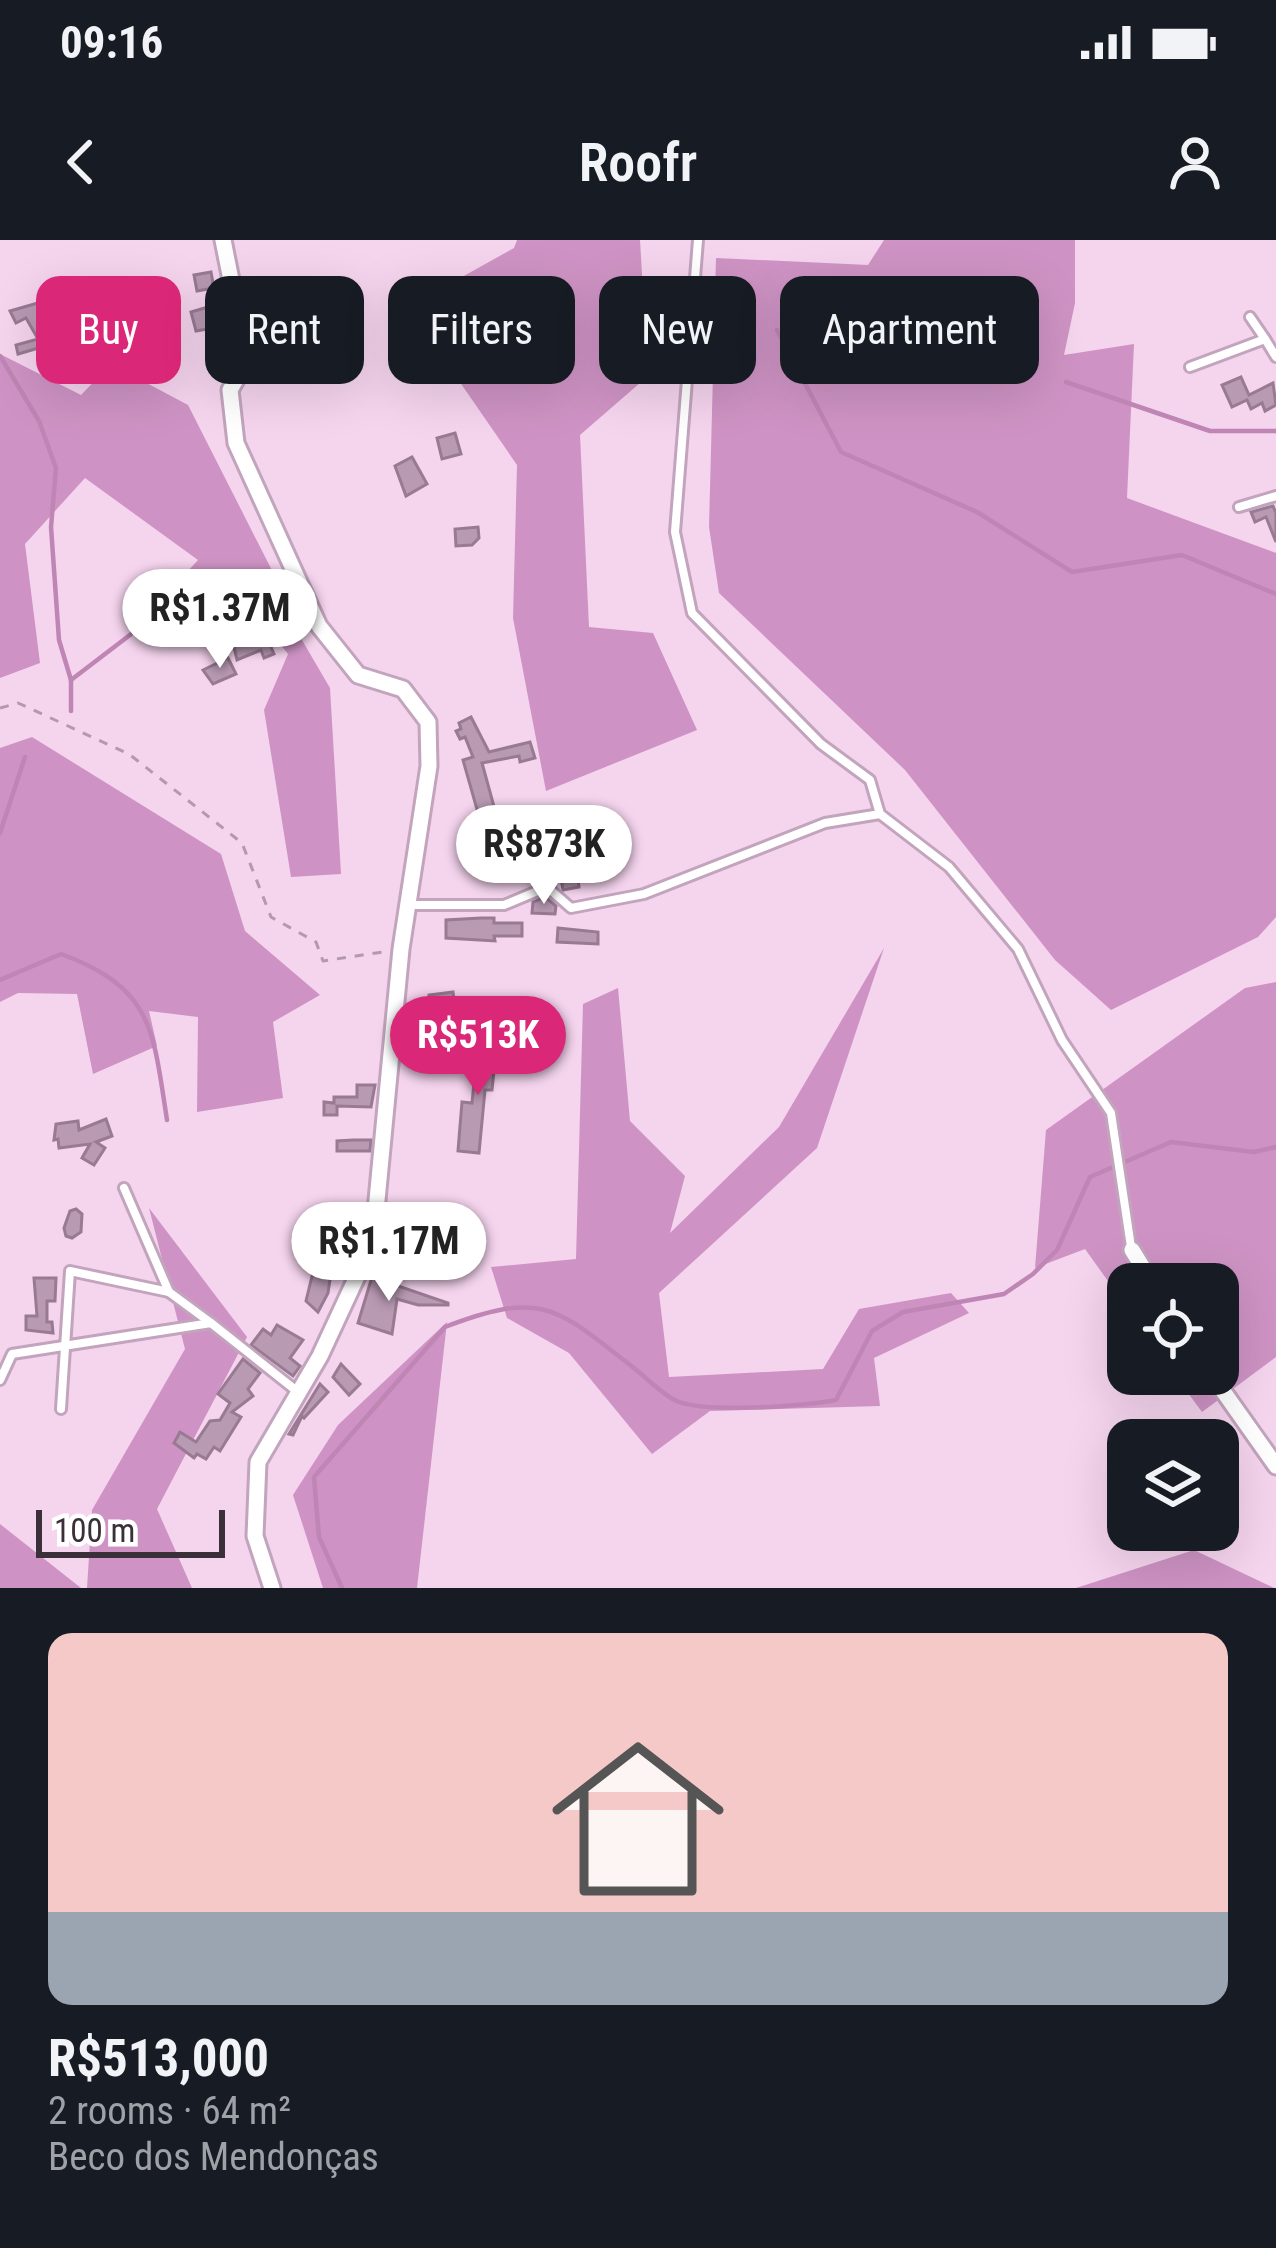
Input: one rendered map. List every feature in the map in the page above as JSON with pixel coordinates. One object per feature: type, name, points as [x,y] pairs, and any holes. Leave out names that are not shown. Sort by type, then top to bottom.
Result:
[{"type":"street","points":[[223,240],[247,360],[230,390],[236,443],[319,626],[358,675],[403,689],[428,722],[430,766],[400,949],[373,1242],[320,1357],[258,1462],[255,1536],[272,1588]]},
{"type":"street","points":[[1132,1250],[1140,1263]]},
{"type":"street","points":[[1226,1395],[1276,1466]]},
{"type":"lane","points":[[698,240],[675,532],[692,613],[821,743],[870,780],[880,814],[949,867],[1018,949],[1062,1040],[1111,1113],[1132,1250]]},
{"type":"lane","points":[[1250,317],[1276,357]]},
{"type":"lane","points":[[1190,367],[1265,339]]},
{"type":"lane","points":[[1239,506],[1276,496]]},
{"type":"lane","points":[[407,905],[504,905],[548,887],[571,908],[644,894],[825,823],[880,814]]},
{"type":"lane","points":[[124,1188],[170,1292]]},
{"type":"lane","points":[[61,1409],[70,1271],[170,1292],[299,1393]]},
{"type":"lane","points":[[0,1380],[12,1354],[211,1323]]},
{"type":"path","points":[[0,708],[18,704],[129,754],[242,843],[272,916],[316,942],[322,962],[400,949]]},
{"type":"shaded area","points":[[517,240],[640,240],[642,276],[599,276],[599,384],[639,384],[580,435],[589,627],[653,633],[697,730],[546,791],[513,618],[517,465],[461,384],[575,384],[575,276],[464,276],[514,248]]},
{"type":"shaded area","points":[[884,240],[1075,240],[1075,303],[1064,355],[1134,344],[1127,498],[1276,553],[1276,917],[1258,937],[1111,1010],[1055,960],[905,770],[719,593],[709,527],[713,384],[756,384],[756,276],[716,276],[716,258],[868,265]]},
{"type":"shaded area","points":[[0,354],[36,372],[36,384],[59,384],[81,395],[92,384],[149,384],[188,405],[287,600],[295,628],[330,688],[341,874],[291,877],[264,710],[288,654],[253,610],[183,626],[155,607],[198,560],[85,478],[25,544],[40,663],[0,678]]},
{"type":"shaded area","points":[[32,737],[221,854],[245,931],[320,995],[273,1022],[283,1098],[197,1112],[198,1017],[149,1011],[157,1046],[93,1074],[77,994],[18,993],[0,1002],[0,748]]},
{"type":"shaded area","points":[[884,948],[817,1148],[659,1293],[669,1377],[823,1369],[859,1309],[951,1293],[969,1313],[874,1358],[880,1406],[710,1411],[652,1454],[569,1353],[507,1318],[491,1267],[576,1259],[583,1004],[618,988],[630,1121],[685,1176],[670,1233],[779,1127]]},
{"type":"shaded area","points":[[1276,982],[1276,1357],[1239,1384],[1239,1263],[1107,1263],[1107,1280],[1085,1249],[1035,1268],[1046,1130],[1245,988]]},
{"type":"shaded area","points":[[149,1208],[247,1337],[157,1509],[192,1588],[87,1588],[92,1510],[185,1349]]},
{"type":"shaded area","points":[[447,1322],[417,1588],[323,1588],[293,1495],[338,1425]]},
{"type":"shaded area","points":[[1189,1395],[1225,1395],[1202,1412]]},
{"type":"shaded area","points":[[0,1524],[81,1588],[0,1588]]},
{"type":"shaded area","points":[[1196,1551],[1274,1588],[1076,1588]]},
{"type":"building","points":[[211,272],[212,276],[205,276],[205,290],[197,291],[194,275]]},
{"type":"building","points":[[36,304],[36,336],[26,318],[16,323],[10,311]]},
{"type":"building","points":[[205,308],[205,329],[196,331],[191,312]]},
{"type":"building","points":[[36,340],[36,349],[18,354],[16,345]]},
{"type":"building","points":[[1241,377],[1249,395],[1273,383],[1276,405],[1265,411],[1262,403],[1251,409],[1247,400],[1232,407],[1222,385]]},
{"type":"building","points":[[455,433],[461,454],[442,459],[437,438]]},
{"type":"building","points":[[412,457],[427,484],[406,496],[395,466]]},
{"type":"building","points":[[1273,506],[1276,542],[1266,517],[1255,522],[1251,512]]},
{"type":"building","points":[[478,527],[479,538],[472,545],[456,546],[455,529]]},
{"type":"building","points":[[242,625],[246,636],[264,631],[274,654],[264,658],[261,650],[237,660],[230,630]]},
{"type":"building","points":[[228,658],[236,674],[213,684],[203,670]]},
{"type":"building","points":[[471,717],[489,752],[530,742],[535,758],[482,763],[501,832],[475,839],[470,822],[480,820],[463,760],[473,757],[465,737],[460,739],[456,731],[461,729],[459,723]]},
{"type":"building","points":[[550,839],[552,856],[523,858],[522,841]]},
{"type":"building","points":[[576,864],[579,887],[563,890],[559,867]]},
{"type":"building","points":[[545,897],[556,906],[555,914],[532,913],[533,902]]},
{"type":"building","points":[[494,918],[494,923],[522,923],[522,936],[494,936],[495,941],[446,938],[446,920]]},
{"type":"building","points":[[558,928],[598,932],[598,944],[557,942]]},
{"type":"building","points":[[453,992],[456,1015],[431,1016],[429,995]]},
{"type":"building","points":[[478,1042],[502,1045],[492,1090],[485,1090],[479,1153],[458,1151],[462,1102],[472,1103]]},
{"type":"building","points":[[357,1085],[375,1085],[371,1107],[337,1106],[337,1115],[324,1115],[324,1102],[357,1097]]},
{"type":"building","points":[[106,1119],[112,1136],[96,1142],[105,1148],[94,1165],[82,1158],[90,1144],[59,1148],[58,1139],[54,1140],[56,1124],[78,1121],[79,1130]]},
{"type":"building","points":[[371,1140],[370,1151],[337,1151],[337,1141]]},
{"type":"building","points":[[70,1211],[82,1214],[81,1232],[72,1238],[64,1228]]},
{"type":"building","points":[[390,1227],[441,1241],[439,1252],[388,1239]]},
{"type":"building","points":[[315,1264],[332,1266],[328,1293],[318,1312],[306,1301]]},
{"type":"building","points":[[372,1277],[448,1305],[397,1299],[392,1334],[358,1323]]},
{"type":"building","points":[[34,1278],[56,1278],[55,1301],[47,1301],[47,1322],[52,1322],[53,1333],[26,1330],[26,1316],[37,1316]]},
{"type":"building","points":[[277,1325],[303,1340],[290,1358],[300,1366],[293,1376],[251,1345],[263,1329],[271,1335]]},
{"type":"building","points":[[243,1359],[260,1373],[248,1389],[253,1396],[232,1412],[241,1417],[220,1451],[214,1447],[206,1459],[197,1454],[194,1458],[174,1443],[180,1432],[196,1442],[210,1421],[220,1420],[230,1403],[218,1394]]},
{"type":"building","points":[[341,1364],[360,1384],[349,1395],[333,1377]]},
{"type":"building","points":[[320,1384],[328,1392],[302,1416],[293,1435],[289,1434]]},
{"type":"waterway","points":[[777,330],[841,452],[977,512],[1072,572],[1182,555],[1276,594]]},
{"type":"waterway","points":[[0,356],[39,421],[56,468],[51,527],[59,640],[71,680],[71,711]]},
{"type":"waterway","points":[[1066,382],[1210,431],[1276,431]]},
{"type":"waterway","points":[[71,680],[160,612],[194,608],[235,616],[297,603]]},
{"type":"waterway","points":[[0,833],[25,757]]},
{"type":"waterway","points":[[0,980],[61,954],[115,982],[132,998],[152,1037],[167,1120]]},
{"type":"waterway","points":[[342,1588],[319,1537],[314,1477],[445,1327],[505,1309],[548,1311],[586,1331],[679,1402],[734,1408],[836,1400],[872,1331],[903,1312],[1004,1294],[1033,1274],[1057,1250],[1090,1177],[1171,1142],[1254,1152],[1276,1147]]}]
